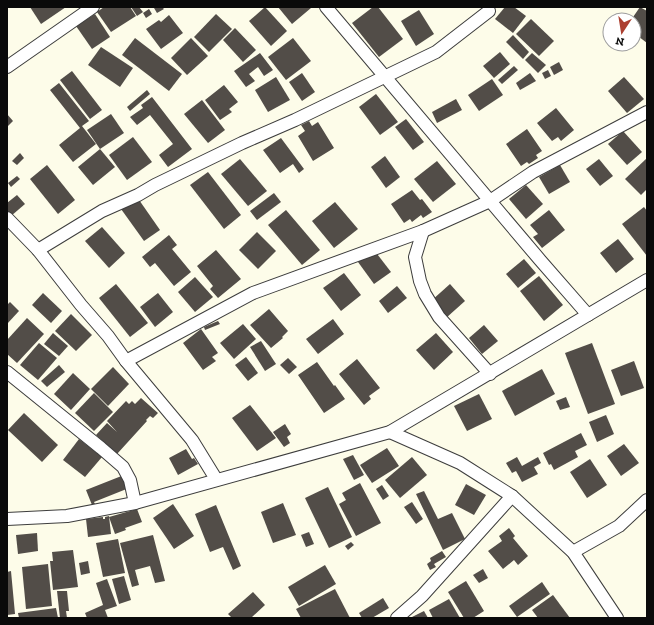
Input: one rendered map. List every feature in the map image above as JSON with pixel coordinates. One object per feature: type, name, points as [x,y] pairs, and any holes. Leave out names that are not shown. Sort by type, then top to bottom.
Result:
[{"type":"street","points":[[7,67],[93,7]]},
{"type":"street","points":[[326,7],[588,315]]},
{"type":"street","points":[[38,250],[102,211],[138,195],[154,185],[242,143],[295,120],[436,52],[489,11]]},
{"type":"street","points":[[126,361],[254,293],[423,231],[490,201],[552,161],[647,112]]},
{"type":"street","points":[[7,218],[38,250],[108,336],[126,361],[192,440],[216,479]]},
{"type":"street","points":[[423,231],[415,257],[420,281],[425,294],[439,317],[490,374]]},
{"type":"street","points":[[7,518],[67,516],[135,503],[216,479],[390,432],[647,280]]},
{"type":"street","points":[[7,372],[101,448],[123,468],[130,480],[135,503]]},
{"type":"street","points":[[390,432],[460,463],[512,496],[573,552],[616,618]]},
{"type":"street","points":[[397,618],[422,596],[512,496]]},
{"type":"street","points":[[573,552],[620,526],[647,500]]},
{"type":"building","points":[[30,7],[66,7],[41,24]]},
{"type":"building","points":[[104,7],[130,7],[136,16],[111,32],[97,12]]},
{"type":"building","points":[[131,7],[139,7],[143,12],[137,16]]},
{"type":"building","points":[[162,7],[164,9],[157,13],[154,8]]},
{"type":"building","points":[[265,7],[287,31],[271,46],[249,21]]},
{"type":"building","points":[[278,7],[311,7],[311,8],[292,24]]},
{"type":"building","points":[[373,7],[378,7],[403,39],[379,57],[352,23]]},
{"type":"building","points":[[505,7],[514,7],[526,16],[513,33],[495,19]]},
{"type":"building","points":[[640,7],[647,11],[647,43],[642,39],[642,12],[637,12]]},
{"type":"building","points":[[149,9],[152,14],[146,18],[143,13]]},
{"type":"building","points":[[419,10],[434,34],[416,46],[401,21]]},
{"type":"building","points":[[95,14],[110,37],[92,49],[76,26]]},
{"type":"building","points":[[216,14],[232,29],[209,52],[194,37]]},
{"type":"building","points":[[169,15],[183,33],[161,49],[146,29],[159,20],[161,22]]},
{"type":"building","points":[[531,19],[554,41],[539,56],[516,34]]},
{"type":"building","points":[[235,28],[256,50],[243,62],[223,40]]},
{"type":"building","points":[[513,35],[529,52],[523,59],[506,42]]},
{"type":"building","points":[[135,38],[182,74],[169,91],[122,55]]},
{"type":"building","points":[[191,38],[208,56],[187,75],[171,58]]},
{"type":"building","points":[[293,38],[311,61],[286,80],[268,57]]},
{"type":"building","points":[[101,47],[133,68],[120,87],[88,65]]},
{"type":"building","points":[[500,52],[510,64],[494,78],[483,66]]},
{"type":"building","points":[[260,53],[273,70],[264,76],[258,67],[249,74],[255,81],[246,87],[234,71]]},
{"type":"building","points":[[532,53],[546,65],[538,73],[525,60]]},
{"type":"building","points":[[559,62],[563,70],[554,75],[550,67]]},
{"type":"building","points":[[514,66],[518,70],[502,84],[498,80]]},
{"type":"building","points":[[548,70],[551,76],[545,79],[542,73]]},
{"type":"building","points":[[72,71],[102,110],[90,119],[60,80]]},
{"type":"building","points":[[302,73],[315,92],[302,101],[289,82]]},
{"type":"building","points":[[530,73],[536,81],[520,90],[516,83]]},
{"type":"building","points":[[276,77],[290,100],[268,112],[255,90]]},
{"type":"building","points":[[624,77],[644,99],[627,113],[608,91]]},
{"type":"building","points":[[492,79],[503,95],[479,111],[468,95]]},
{"type":"building","points":[[59,83],[89,121],[82,126],[96,144],[73,162],[59,145],[80,128],[50,90]]},
{"type":"building","points":[[224,85],[238,102],[229,109],[232,112],[220,120],[205,100]]},
{"type":"building","points":[[147,90],[150,94],[130,111],[127,107]]},
{"type":"building","points":[[376,94],[398,122],[380,135],[359,107]]},
{"type":"building","points":[[152,97],[192,149],[168,167],[159,155],[173,144],[150,115],[137,125],[130,117],[143,108],[141,105]]},
{"type":"building","points":[[456,99],[462,110],[437,123],[432,112]]},
{"type":"building","points":[[202,100],[225,130],[208,143],[184,114]]},
{"type":"building","points":[[556,108],[574,130],[561,141],[558,137],[552,141],[537,123]]},
{"type":"building","points":[[7,114],[13,121],[7,127]]},
{"type":"building","points":[[111,114],[124,133],[100,149],[87,130]]},
{"type":"building","points":[[406,119],[424,142],[413,150],[395,127]]},
{"type":"building","points":[[309,121],[312,126],[318,122],[334,148],[313,161],[298,136],[305,131],[301,125]]},
{"type":"building","points":[[527,129],[542,151],[536,155],[538,158],[529,164],[527,162],[521,166],[506,144]]},
{"type":"building","points":[[623,131],[642,152],[627,165],[608,144]]},
{"type":"building","points":[[133,137],[152,162],[127,180],[109,155]]},
{"type":"building","points":[[281,138],[304,169],[299,173],[293,164],[280,173],[263,150]]},
{"type":"building","points":[[100,149],[115,167],[93,185],[78,167]]},
{"type":"building","points":[[20,153],[24,158],[17,165],[12,161]]},
{"type":"building","points":[[385,156],[400,177],[386,188],[371,167]]},
{"type":"building","points":[[647,158],[647,189],[641,195],[625,179]]},
{"type":"building","points":[[240,159],[267,191],[248,206],[221,174]]},
{"type":"building","points":[[599,159],[613,176],[600,186],[586,169]]},
{"type":"building","points":[[437,161],[456,184],[433,202],[414,179]]},
{"type":"building","points":[[47,165],[75,200],[58,214],[30,179]]},
{"type":"building","points":[[560,165],[570,182],[549,194],[539,177]]},
{"type":"building","points":[[208,172],[241,215],[224,229],[190,185]]},
{"type":"building","points":[[17,176],[20,179],[11,187],[8,183]]},
{"type":"building","points":[[526,185],[543,204],[526,219],[509,199]]},
{"type":"building","points":[[412,190],[420,200],[422,199],[432,212],[423,218],[421,215],[412,222],[410,219],[404,223],[391,204]]},
{"type":"building","points":[[274,193],[281,202],[257,220],[250,211]]},
{"type":"building","points":[[17,195],[25,204],[11,216],[7,211],[7,203]]},
{"type":"building","points":[[137,197],[160,230],[144,241],[121,209]]},
{"type":"building","points":[[335,202],[358,229],[334,248],[312,221]]},
{"type":"building","points":[[644,207],[647,211],[647,256],[622,224]]},
{"type":"building","points":[[286,210],[320,250],[302,265],[268,225]]},
{"type":"building","points":[[549,210],[565,230],[542,248],[533,237],[538,234],[530,225]]},
{"type":"building","points":[[102,227],[125,253],[109,268],[85,241]]},
{"type":"building","points":[[257,232],[276,251],[258,269],[239,250]]},
{"type":"building","points":[[169,235],[177,245],[172,249],[191,272],[174,286],[155,263],[150,267],[142,257]]},
{"type":"building","points":[[618,239],[634,259],[616,273],[600,253]]},
{"type":"building","points":[[216,250],[241,279],[218,298],[210,289],[213,286],[197,266]]},
{"type":"building","points":[[374,250],[391,272],[374,284],[358,262]]},
{"type":"building","points":[[524,259],[536,273],[518,288],[506,274]]},
{"type":"building","points":[[344,273],[361,295],[341,311],[323,288]]},
{"type":"building","points":[[539,276],[563,305],[544,321],[520,291]]},
{"type":"building","points":[[195,277],[213,297],[195,312],[178,292]]},
{"type":"building","points":[[116,284],[148,323],[130,337],[99,298]]},
{"type":"building","points":[[450,284],[465,301],[446,318],[431,301]]},
{"type":"building","points":[[397,286],[407,298],[388,313],[379,301]]},
{"type":"building","points":[[43,293],[62,311],[51,323],[32,305]]},
{"type":"building","points":[[158,293],[173,312],[155,327],[140,307]]},
{"type":"building","points":[[10,302],[19,311],[7,324],[7,305]]},
{"type":"building","points":[[269,309],[288,331],[282,337],[283,338],[271,348],[250,325]]},
{"type":"building","points":[[71,314],[92,335],[76,351],[55,331]]},
{"type":"building","points":[[27,318],[44,334],[17,363],[7,354],[7,340]]},
{"type":"building","points":[[333,319],[344,334],[318,354],[306,339]]},
{"type":"building","points":[[218,321],[220,324],[205,330],[204,327]]},
{"type":"building","points":[[243,324],[256,339],[234,359],[220,343]]},
{"type":"building","points":[[484,325],[498,341],[482,354],[469,338]]},
{"type":"building","points":[[201,329],[218,353],[212,357],[216,361],[203,370],[183,343]]},
{"type":"building","points":[[53,333],[68,346],[59,356],[44,344]]},
{"type":"building","points":[[436,333],[453,352],[434,370],[416,350]]},
{"type":"building","points":[[261,341],[276,364],[265,371],[250,347]]},
{"type":"building","points":[[39,343],[57,358],[38,380],[20,365]]},
{"type":"building","points":[[592,343],[615,404],[588,414],[565,353]]},
{"type":"building","points":[[246,357],[258,373],[248,381],[235,365]]},
{"type":"building","points":[[288,358],[297,367],[289,374],[280,365]]},
{"type":"building","points":[[357,359],[380,388],[369,396],[371,399],[364,405],[339,374]]},
{"type":"building","points":[[634,361],[644,388],[621,396],[611,370]]},
{"type":"building","points":[[317,362],[345,399],[324,413],[298,375]]},
{"type":"building","points":[[59,365],[65,372],[47,387],[41,381]]},
{"type":"building","points":[[113,367],[129,384],[108,406],[91,389]]},
{"type":"building","points":[[542,369],[555,394],[515,416],[502,391]]},
{"type":"building","points":[[73,373],[90,389],[71,410],[54,394]]},
{"type":"building","points":[[94,393],[113,412],[94,431],[75,413]]},
{"type":"building","points":[[479,394],[492,419],[467,431],[454,406]]},
{"type":"building","points":[[566,397],[570,407],[560,410],[556,401]]},
{"type":"building","points":[[141,398],[158,413],[153,418],[150,416],[146,420],[147,421],[117,454],[96,435],[107,423],[117,432],[107,421],[126,401],[129,404],[132,401],[135,404]]},
{"type":"building","points":[[250,405],[276,438],[257,451],[232,418]]},
{"type":"building","points":[[24,413],[58,445],[42,462],[8,430]]},
{"type":"building","points":[[606,415],[614,434],[597,442],[589,422]]},
{"type":"building","points":[[285,424],[291,434],[287,437],[290,443],[284,447],[273,432]]},
{"type":"building","points":[[581,433],[587,445],[575,451],[578,457],[554,470],[551,464],[549,465],[543,453]]},
{"type":"building","points":[[79,439],[102,457],[85,477],[63,460]]},
{"type":"building","points":[[624,444],[639,463],[621,476],[607,456]]},
{"type":"building","points":[[387,448],[399,466],[372,483],[360,465]]},
{"type":"building","points":[[186,449],[192,459],[194,458],[198,464],[178,475],[169,458]]},
{"type":"building","points":[[353,455],[364,475],[354,480],[343,459]]},
{"type":"building","points":[[412,457],[427,475],[400,498],[385,480]]},
{"type":"building","points":[[517,457],[522,466],[538,457],[541,463],[534,467],[538,474],[522,482],[516,471],[512,473],[506,463]]},
{"type":"building","points":[[590,459],[607,485],[587,498],[570,472]]},
{"type":"building","points":[[124,475],[129,488],[94,502],[95,504],[92,505],[86,490]]},
{"type":"building","points":[[360,483],[381,523],[356,536],[339,504],[346,500],[342,493]]},
{"type":"building","points":[[466,484],[486,495],[474,515],[455,505]]},
{"type":"building","points":[[382,485],[389,496],[383,500],[376,489]]},
{"type":"building","points":[[328,487],[352,537],[329,548],[305,498]]},
{"type":"building","points":[[424,491],[438,519],[452,513],[465,539],[443,550],[416,494]]},
{"type":"building","points":[[412,502],[423,519],[416,524],[404,507]]},
{"type":"building","points":[[283,503],[296,535],[273,543],[261,512]]},
{"type":"building","points":[[173,504],[194,536],[174,549],[153,518]]},
{"type":"building","points":[[216,505],[241,566],[233,570],[223,547],[210,552],[195,514]]},
{"type":"building","points":[[137,509],[142,522],[125,528],[126,530],[115,534],[109,517]]},
{"type":"building","points":[[109,516],[111,534],[88,537],[86,519],[103,517],[103,519],[105,519],[105,517]]},
{"type":"building","points":[[509,528],[515,536],[513,538],[528,556],[518,565],[514,560],[503,569],[488,551],[502,541],[499,536]]},
{"type":"building","points":[[309,532],[314,544],[306,547],[301,535]]},
{"type":"building","points":[[37,533],[38,551],[18,554],[16,535]]},
{"type":"building","points":[[153,535],[165,581],[155,583],[150,566],[135,570],[139,585],[132,587],[120,543]]},
{"type":"building","points":[[118,539],[125,573],[103,577],[96,543]]},
{"type":"building","points":[[351,542],[354,545],[348,550],[345,546]]},
{"type":"building","points":[[73,550],[78,587],[53,590],[50,561],[53,561],[52,552]]},
{"type":"building","points":[[442,551],[446,557],[434,564],[436,567],[430,570],[427,564],[431,561],[430,558]]},
{"type":"building","points":[[88,561],[90,573],[81,575],[79,563]]},
{"type":"building","points":[[48,564],[52,606],[26,609],[22,567]]},
{"type":"building","points":[[325,565],[336,584],[299,606],[288,587]]},
{"type":"building","points":[[483,569],[488,578],[479,583],[473,575]]},
{"type":"building","points":[[11,571],[15,614],[7,615],[7,572]]},
{"type":"building","points":[[124,576],[131,600],[119,604],[112,579]]},
{"type":"building","points":[[107,579],[117,606],[105,610],[108,618],[87,618],[85,613],[103,605],[96,583]]},
{"type":"building","points":[[466,581],[484,611],[473,618],[464,618],[448,592]]},
{"type":"building","points":[[542,582],[550,594],[517,617],[509,606]]},
{"type":"building","points":[[335,589],[350,618],[301,618],[296,609]]},
{"type":"building","points":[[57,591],[67,591],[69,611],[66,611],[67,618],[60,618]]},
{"type":"building","points":[[253,592],[265,605],[252,617],[253,618],[232,618],[228,614]]},
{"type":"building","points":[[553,595],[570,618],[538,618],[532,610]]},
{"type":"building","points":[[383,598],[389,608],[372,618],[362,618],[359,613]]},
{"type":"building","points":[[449,599],[460,618],[433,618],[429,610]]},
{"type":"building","points":[[56,608],[58,618],[19,618],[18,613]]},
{"type":"building","points":[[424,611],[428,618],[410,618]]}]
